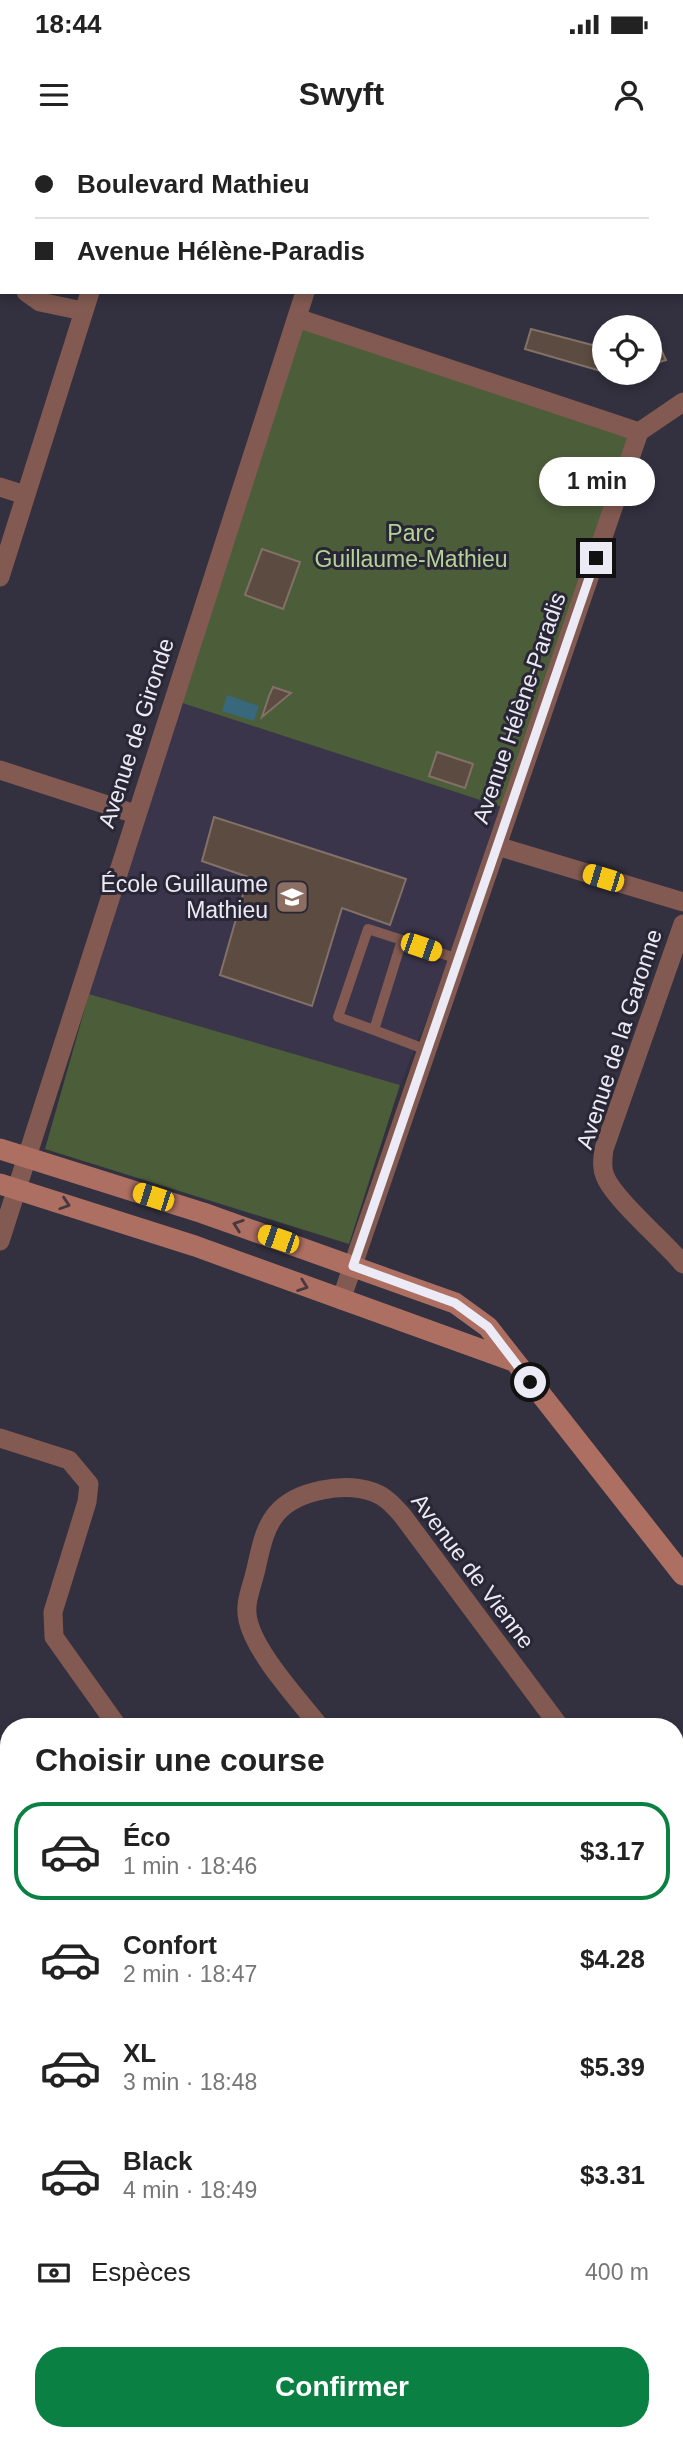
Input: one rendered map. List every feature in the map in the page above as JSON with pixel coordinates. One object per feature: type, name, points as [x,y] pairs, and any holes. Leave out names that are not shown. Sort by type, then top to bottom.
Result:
[{"type":"street","points":[[0,577],[87,302],[40,302],[29,294]]},
{"type":"street","name":"Avenue de Gironde","points":[[0,1241],[8,1186],[28,1158],[135,814],[304,294]]},
{"type":"street","points":[[297,318],[639,432],[683,402]]},
{"type":"street","name":"Avenue Hélène-Paradis","points":[[341,1300],[639,432]]},
{"type":"street","points":[[0,487],[25,495]]},
{"type":"street","points":[[0,770],[135,814]]},
{"type":"street","points":[[497,846],[683,902]]},
{"type":"street","name":"Avenue de la Garonne","points":[[683,924],[604,1149],[602,1166],[606,1179],[618,1195],[668,1245],[683,1264]]},
{"type":"street","points":[[0,1149],[203,1213],[455,1303],[488,1327],[683,1575]]},
{"type":"street","points":[[8,1186],[195,1246],[513,1361]]},
{"type":"street","points":[[0,1438],[69,1460],[89,1484],[87,1502],[52,1612],[54,1637],[112,1718]]},
{"type":"street","name":"Avenue de Vienne","points":[[313,1718],[259,1647],[248,1620],[247,1603],[267,1527],[278,1511],[290,1502],[316,1491],[343,1488],[372,1491],[387,1499],[402,1515],[553,1718]]},
{"type":"lane","points":[[428,1050],[338,1017],[368,929],[458,960]]},
{"type":"lane","points":[[374,1030],[402,940]]},
{"type":"shaded area","points":[[173,700],[511,810],[400,1085],[89,994]]},
{"type":"green space","name":"Parc Guillaume-Mathieu","points":[[297,318],[639,432],[511,810],[173,700]]},
{"type":"green space","points":[[89,994],[400,1085],[349,1244],[45,1149]]},
{"type":"water","points":[[227,695],[259,706],[254,721],[222,711]]},
{"type":"building","points":[[531,329],[592,345],[592,369],[525,349]]},
{"type":"building","points":[[262,549],[300,562],[283,609],[245,595]]},
{"type":"building","points":[[273,687],[291,693],[262,717],[269,696]]},
{"type":"building","points":[[437,752],[473,764],[465,788],[429,776]]},
{"type":"building","points":[[214,817],[406,879],[390,925],[342,908],[312,1006],[220,975],[248,877],[202,861]]},
{"type":"place","name":"École Guillaume Mathieu","points":[[292,897]]},
{"type":"route","points":[[530,1382],[488,1327],[455,1303],[353,1266],[596,558]]}]
